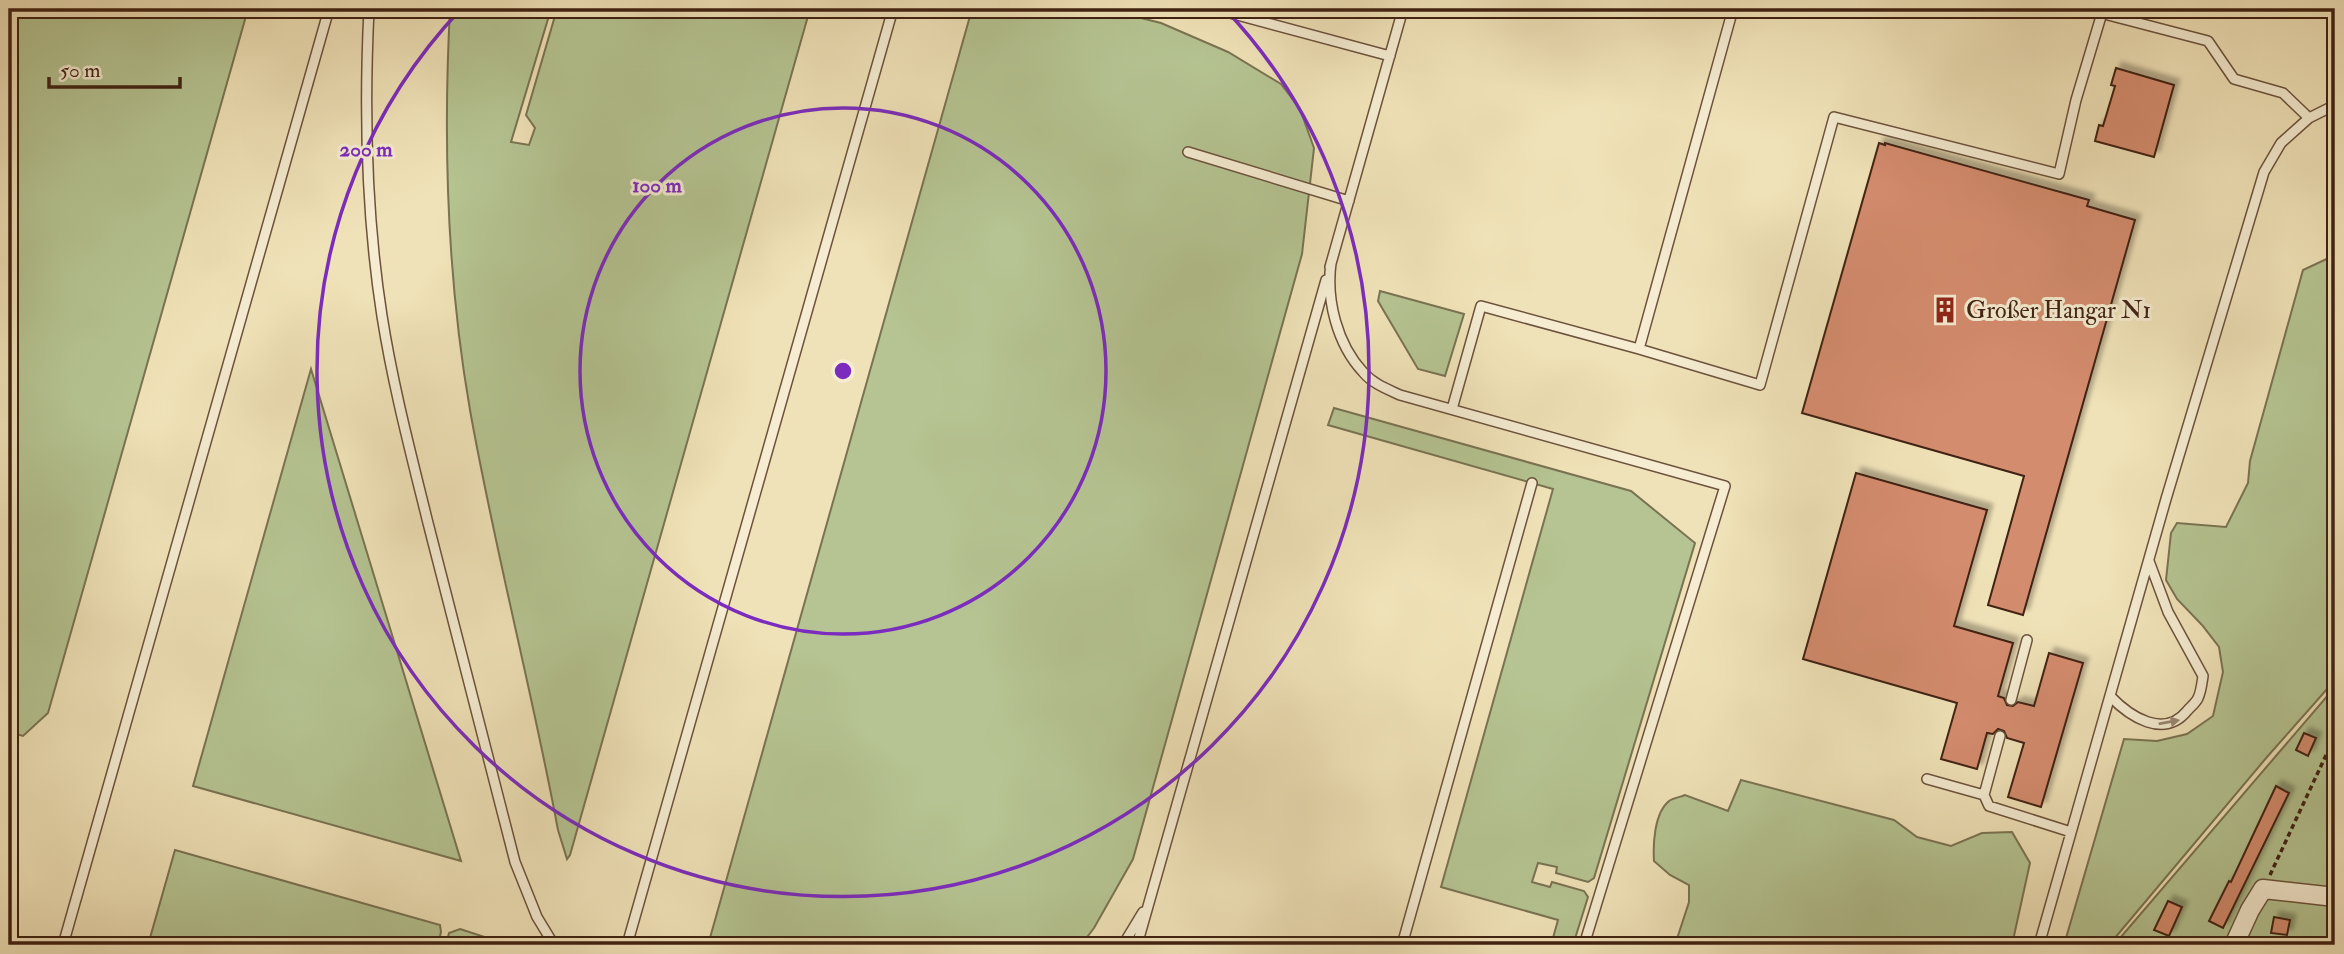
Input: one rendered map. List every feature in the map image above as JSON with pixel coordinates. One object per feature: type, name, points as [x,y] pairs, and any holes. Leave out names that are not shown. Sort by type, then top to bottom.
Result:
[{"type":"street","points":[[2234,945],[2263,889],[2335,897]]},
{"type":"lane","points":[[63,945],[330,9]]},
{"type":"lane","points":[[369,9],[366,76],[370,205],[382,316],[397,395],[514,862],[537,917],[554,945]]},
{"type":"lane","points":[[627,945],[893,9]]},
{"type":"lane","points":[[1215,9],[1390,56]]},
{"type":"lane","points":[[1137,945],[1404,9]]},
{"type":"lane","points":[[1639,349],[1733,9]]},
{"type":"lane","points":[[2085,9],[2208,41],[2234,79],[2283,93],[2309,118]]},
{"type":"lane","points":[[1452,409],[1481,306],[1760,385],[1834,117],[2059,174],[2076,100],[2102,13]]},
{"type":"lane","points":[[2039,945],[2148,561],[2264,172],[2281,142],[2309,118],[2335,105]]},
{"type":"lane","points":[[1188,152],[1349,201]]},
{"type":"lane","points":[[1331,264],[1328,281],[1331,307],[1339,331],[1362,372],[1379,386],[1401,395],[1725,485],[1584,945]]},
{"type":"lane","points":[[1402,945],[1532,483]]},
{"type":"lane","points":[[2110,696],[2124,711],[2138,720],[2161,724],[2179,721],[2198,698],[2203,676],[2168,612],[2148,561]]},
{"type":"lane","points":[[2011,699],[2027,640]]},
{"type":"lane","points":[[2000,736],[1984,795],[1989,806],[2071,832]]},
{"type":"lane","points":[[1927,779],[1984,795]]},
{"type":"lane","points":[[1123,945],[1145,909],[1154,888]]},
{"type":"path","points":[[2263,889],[2335,736]]},
{"type":"green space","points":[[9,9],[248,9],[48,713],[23,736],[9,732]]},
{"type":"green space","points":[[450,9],[551,9],[511,142],[529,145],[535,128],[526,115],[557,9],[810,9],[567,859],[558,830],[491,515],[462,360],[452,260],[447,160]]},
{"type":"green space","points":[[972,9],[1105,9],[1161,23],[1228,52],[1281,84],[1300,109],[1314,148],[1302,254],[1133,859],[1094,928],[1081,945],[708,945]]},
{"type":"green space","points":[[2335,255],[2335,680],[2109,945],[2064,945],[2124,739],[2157,741],[2187,734],[2213,716],[2223,672],[2219,647],[2177,599],[2166,580],[2171,533],[2177,523],[2226,527],[2248,483],[2250,461],[2303,270]]},
{"type":"green space","points":[[1380,291],[1464,314],[1445,376],[1418,369],[1378,301]]},
{"type":"green space","points":[[311,369],[461,861],[193,786]]},
{"type":"green space","points":[[1334,408],[1631,491],[1695,543],[1594,878],[1588,882],[1556,873],[1557,867],[1538,863],[1532,882],[1550,887],[1552,882],[1584,891],[1588,897],[1573,945],[1551,945],[1558,920],[1441,887],[1553,489],[1328,425]]},
{"type":"green space","points":[[2335,687],[2335,945],[2114,945]]},
{"type":"green space","points":[[1741,780],[1894,820],[1917,837],[1951,846],[1982,833],[2012,832],[2030,863],[2012,945],[1675,945],[1689,902],[1689,885],[1670,875],[1654,861],[1654,838],[1660,813],[1669,801],[1685,795],[1728,811]]},
{"type":"green space","points":[[175,850],[440,925],[438,945],[148,945]]},
{"type":"green space","points":[[460,929],[491,939],[495,945],[446,945],[449,933]]},
{"type":"building","points":[[2116,68],[2174,85],[2154,157],[2095,141],[2099,125],[2103,126],[2115,86],[2111,85]]},
{"type":"building","name":"Großer Hangar N1","points":[[1879,143],[2089,200],[2087,206],[2135,220],[2023,615],[1988,605],[2024,476],[1802,413]]},
{"type":"building","points":[[1856,473],[1987,510],[1954,626],[2013,643],[1998,696],[2004,698],[2007,705],[2013,706],[2018,702],[2034,706],[2049,653],[2083,663],[2041,807],[2008,797],[2024,743],[2007,738],[2004,731],[1998,729],[1993,734],[1987,733],[1977,769],[1941,759],[1957,703],[1803,659]]},
{"type":"building","points":[[2304,733],[2316,738],[2308,756],[2296,750]]},
{"type":"building","points":[[2276,786],[2289,793],[2223,928],[2209,921],[2229,881],[2231,882]]},
{"type":"building","points":[[2168,901],[2182,907],[2169,936],[2154,930]]},
{"type":"building","points":[[2274,917],[2290,920],[2287,935],[2271,933]]},
{"type":"place","name":"Großer Hangar N1","points":[[1945,310]]}]
